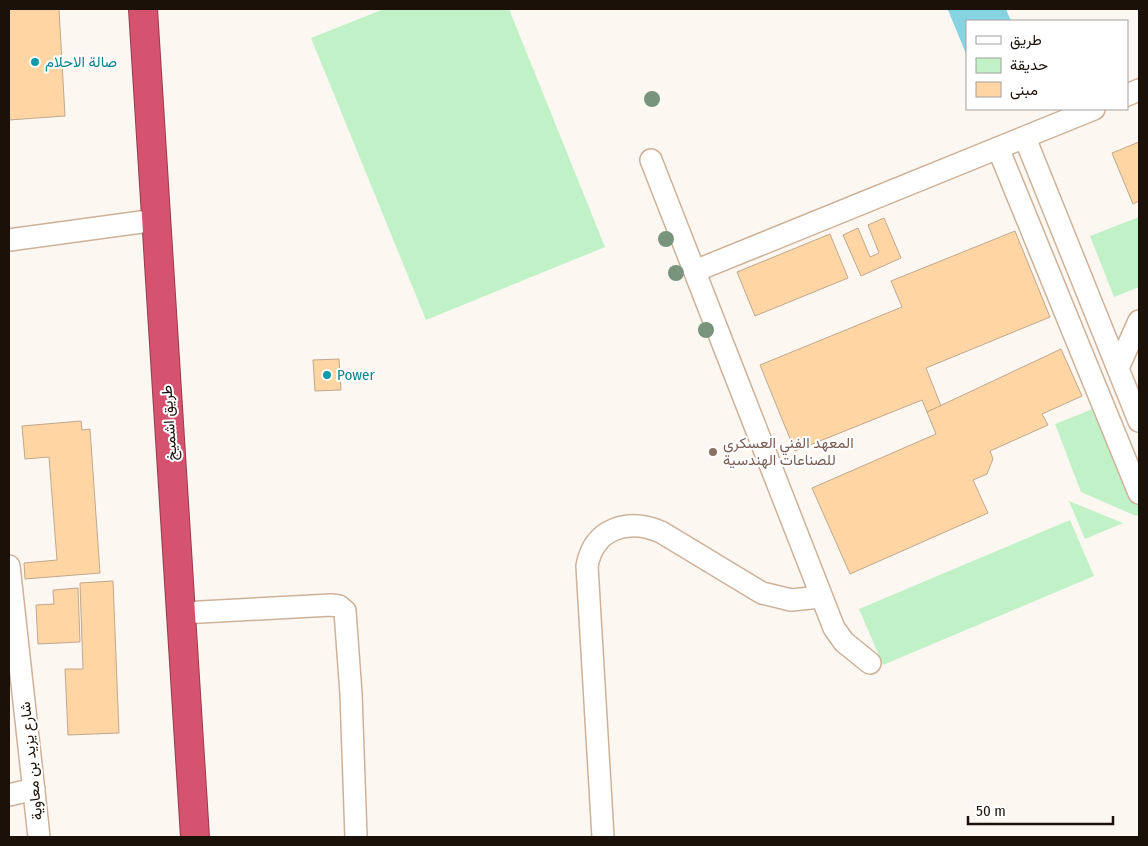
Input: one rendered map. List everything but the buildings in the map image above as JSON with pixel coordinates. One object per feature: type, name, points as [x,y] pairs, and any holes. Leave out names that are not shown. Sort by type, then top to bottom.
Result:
[{"type":"highway","name":"طريق اشميخ","points":[[142,9],[195,837]]},
{"type":"street","points":[[695,271],[1092,110]]},
{"type":"street","points":[[1025,138],[1139,421]]},
{"type":"street","points":[[998,148],[1139,493]]},
{"type":"street","points":[[651,160],[834,628],[844,642],[870,663]]},
{"type":"street","points":[[9,240],[156,220]]},
{"type":"street","points":[[1118,368],[1139,321]]},
{"type":"street","points":[[603,837],[587,566],[589,554],[597,542],[608,533],[620,527],[648,526],[762,593],[791,600],[821,597]]},
{"type":"street","name":"شارع يزيد بن معاوية","points":[[9,566],[39,837]]},
{"type":"street","points":[[182,613],[331,604],[339,606],[345,611],[351,694],[356,837]]},
{"type":"street","points":[[9,795],[34,789]]},
{"type":"green space","points":[[384,9],[509,9],[605,247],[426,320],[311,38]]},
{"type":"green space","points":[[1139,217],[1139,287],[1114,297],[1090,236]]},
{"type":"green space","points":[[1113,401],[1139,466],[1139,514],[1136,516],[1081,492],[1055,424]]},
{"type":"green space","points":[[1069,501],[1123,523],[1085,539]]},
{"type":"green space","points":[[1070,520],[1094,576],[883,665],[859,609]]},
{"type":"water","points":[[1006,9],[1011,20],[966,20],[966,54],[948,10]]},
{"type":"place","name":"صالة الاحلام","points":[[35,62]]},
{"type":"place","name":"Power","points":[[327,375]]},
{"type":"place","name":"المعهد الفني العسكري للصناعات الهندسية","points":[[713,452]]}]
